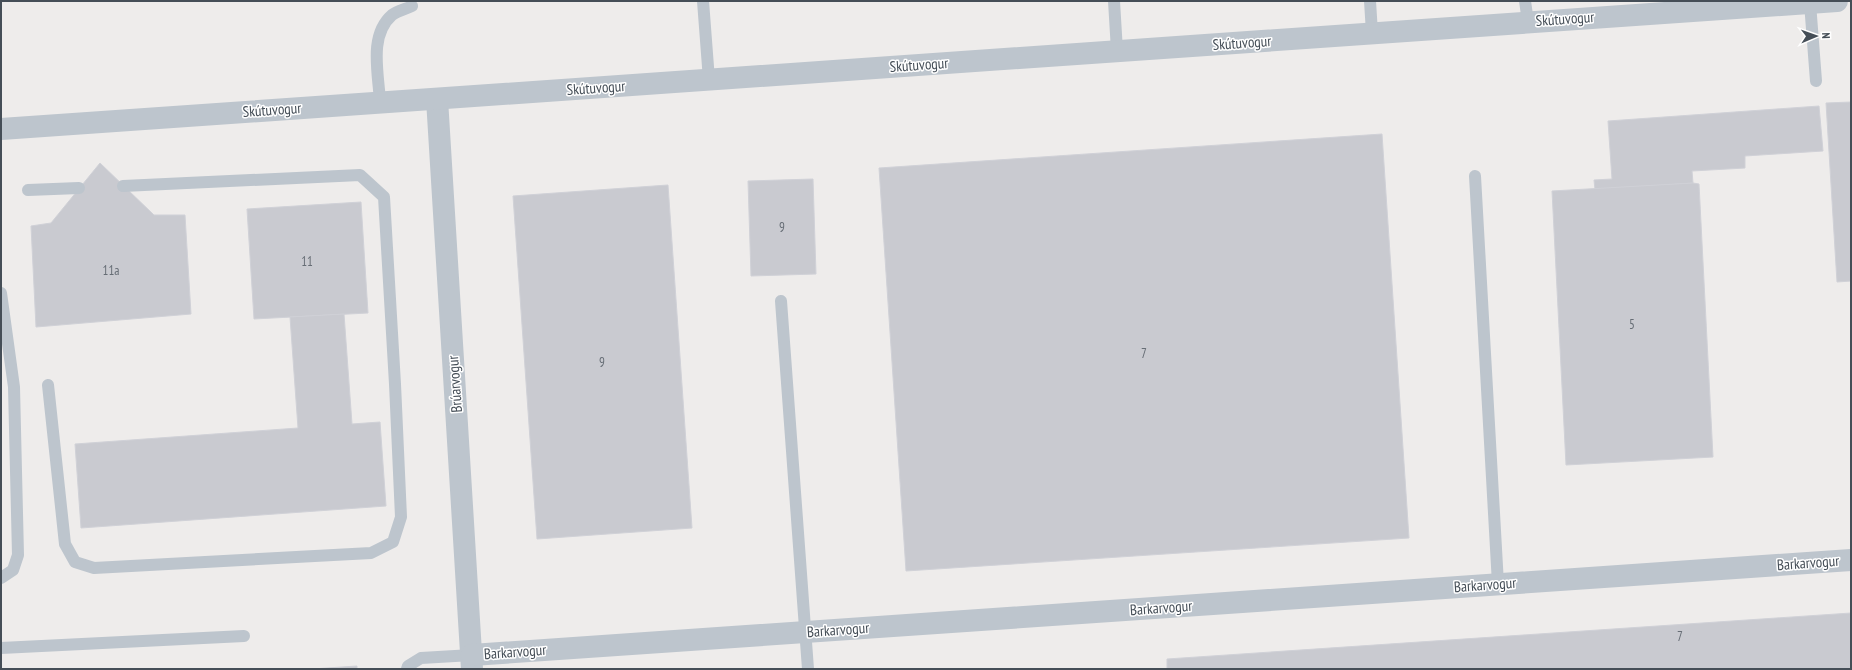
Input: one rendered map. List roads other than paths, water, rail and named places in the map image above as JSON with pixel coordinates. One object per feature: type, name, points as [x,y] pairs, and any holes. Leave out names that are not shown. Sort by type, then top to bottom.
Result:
[{"type":"street","name":"Skútuvogur","points":[[1,129],[1372,33],[1526,11],[1837,1]]},
{"type":"street","name":"Brúarvogur","points":[[437,99],[472,662]]},
{"type":"street","name":"Barkarvogur","points":[[472,662],[805,632],[1851,560]]},
{"type":"lane","points":[[703,1],[709,80]]},
{"type":"lane","points":[[1114,1],[1117,51]]},
{"type":"lane","points":[[1370,1],[1372,33]]},
{"type":"lane","points":[[1810,3],[1816,81]]},
{"type":"lane","points":[[380,103],[376,48],[380,30],[393,14],[412,6]]},
{"type":"lane","points":[[48,385],[65,544],[75,562],[94,568],[371,553],[393,542],[401,517],[384,197],[360,175],[123,186]]},
{"type":"lane","points":[[1475,176],[1498,584]]},
{"type":"lane","points":[[28,190],[79,188]]},
{"type":"lane","points":[[1,293],[14,387],[18,555],[13,570],[1,578]]},
{"type":"lane","points":[[781,301],[808,669]]},
{"type":"lane","points":[[1,648],[244,636]]},
{"type":"lane","points":[[407,669],[408,666],[421,658],[472,662]]}]
